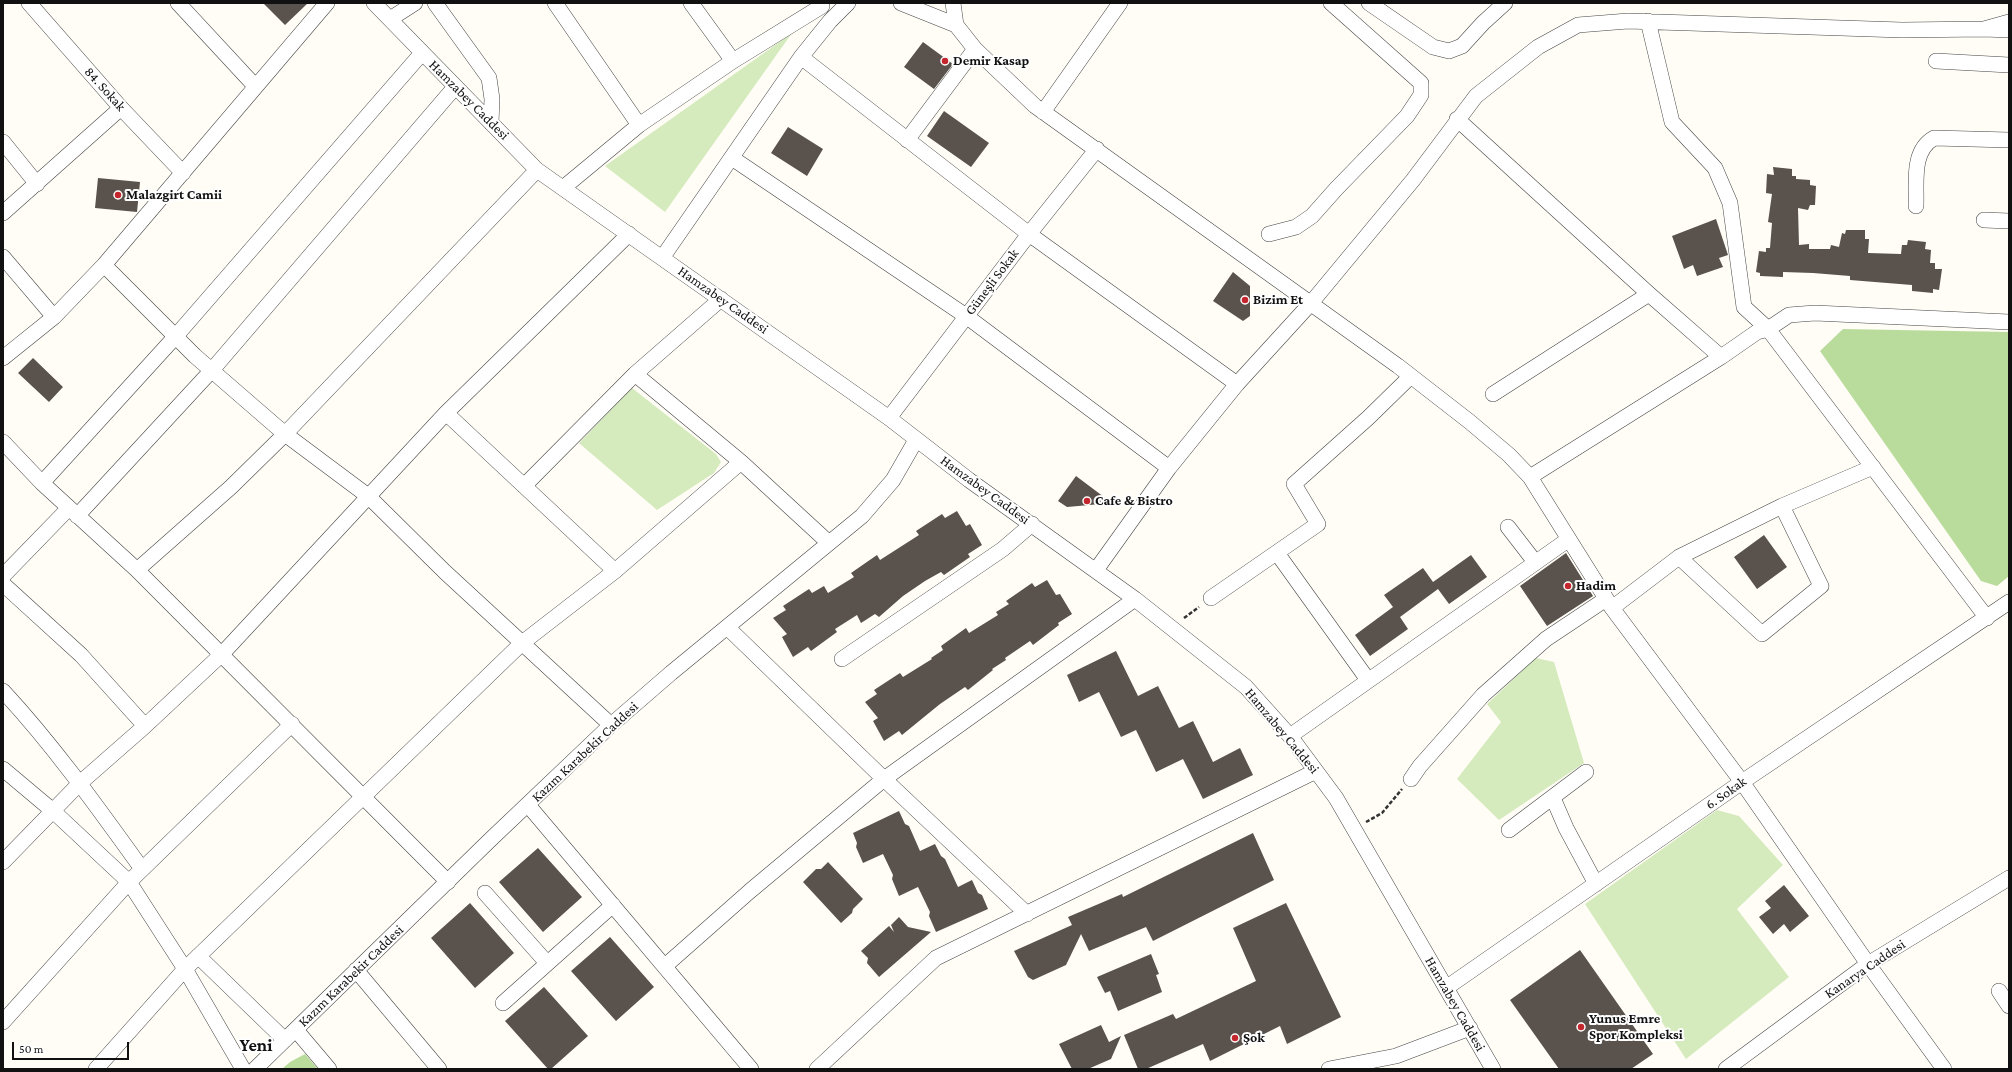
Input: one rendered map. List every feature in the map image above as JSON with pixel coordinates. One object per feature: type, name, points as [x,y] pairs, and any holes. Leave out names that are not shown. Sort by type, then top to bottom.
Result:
[{"type":"street","name":"84. Sokak","points":[[29,3],[121,108],[183,173]]},
{"type":"street","points":[[178,3],[255,86]]},
{"type":"street","points":[[3,358],[54,317],[104,265],[327,3]]},
{"type":"street","name":"Hamzabey Caddesi","points":[[374,3],[538,170],[889,418],[916,440],[1135,599],[1246,687],[1290,736],[1336,798],[1493,1069]]},
{"type":"street","points":[[390,19],[415,3]]},
{"type":"street","points":[[435,3],[488,78],[492,99],[491,123]]},
{"type":"street","points":[[555,3],[639,125]]},
{"type":"street","points":[[690,3],[734,61]]},
{"type":"street","points":[[662,258],[801,57],[830,21],[848,3]]},
{"type":"street","points":[[901,3],[956,25],[975,49],[1043,112],[1097,149],[1411,376],[1470,422],[1509,455],[1530,477],[1609,603],[1742,782],[1868,964],[1944,1069]]},
{"type":"street","points":[[953,3],[956,25]]},
{"type":"street","points":[[1043,112],[1120,3]]},
{"type":"street","points":[[1269,234],[1296,226],[1312,216],[1336,189],[1408,116],[1421,95],[1421,83],[1331,3]]},
{"type":"street","points":[[1369,3],[1390,9],[1433,47],[1449,50],[1462,46],[1483,23],[1505,3]]},
{"type":"street","points":[[563,188],[639,125],[821,5],[830,21]]},
{"type":"street","points":[[1096,570],[1169,468],[1237,384],[1311,303],[1412,180],[1476,96],[1538,46],[1578,25],[1628,21],[1902,30],[2009,30]]},
{"type":"street","points":[[1648,22],[1672,122],[1715,168],[1730,204],[1744,307],[1768,329],[1987,618]]},
{"type":"street","points":[[1984,29],[2009,22]]},
{"type":"street","points":[[907,140],[975,49]]},
{"type":"street","points":[[42,483],[175,338],[422,53]]},
{"type":"street","points":[[801,57],[1029,234],[1237,384]]},
{"type":"street","points":[[1936,61],[2009,65]]},
{"type":"street","points":[[3,576],[73,512],[212,370],[455,87]]},
{"type":"street","points":[[3,213],[121,108]]},
{"type":"street","points":[[1457,119],[1649,294],[1721,357]]},
{"type":"street","points":[[1916,206],[1918,155],[1921,149],[1934,138],[2009,140]]},
{"type":"street","points":[[3,142],[36,184]]},
{"type":"street","name":"Güneşli Sokak","points":[[889,418],[1029,234],[1097,149]]},
{"type":"street","points":[[732,158],[966,316],[1169,468]]},
{"type":"street","points":[[137,570],[231,487],[285,434],[538,170]]},
{"type":"street","points":[[1984,220],[2009,220]]},
{"type":"street","points":[[3,862],[80,783],[145,726],[222,654],[446,414],[629,234]]},
{"type":"street","points":[[3,257],[54,317]]},
{"type":"street","points":[[104,265],[175,338],[285,434],[368,496],[445,572],[612,725]]},
{"type":"street","points":[[1494,394],[1649,294]]},
{"type":"street","points":[[524,486],[635,374],[721,299]]},
{"type":"street","points":[[1530,477],[1721,357],[1757,332],[1768,329],[1789,315],[1815,313],[2009,322]]},
{"type":"street","points":[[635,374],[741,462],[829,543]]},
{"type":"street","points":[[1211,598],[1318,524],[1294,484],[1368,418],[1411,376]]},
{"type":"street","points":[[446,414],[615,571]]},
{"type":"street","name":"Kazım Karabekir Caddesi","points":[[255,1069],[356,970],[612,725],[727,627],[862,516],[888,486],[916,440]]},
{"type":"street","points":[[3,442],[42,483],[137,570],[222,654],[363,798],[448,882]]},
{"type":"street","points":[[96,1069],[198,956],[522,643],[615,571],[741,462]]},
{"type":"street","points":[[1411,779],[1420,766],[1483,695],[1546,639],[1609,603],[1679,557],[1782,506],[1873,467]]},
{"type":"street","points":[[1679,557],[1762,634],[1821,586],[1782,506]]},
{"type":"street","points":[[842,659],[1003,549],[1032,524]]},
{"type":"street","points":[[1508,527],[1535,562]]},
{"type":"street","points":[[1290,736],[1569,539]]},
{"type":"street","points":[[1277,553],[1368,680]]},
{"type":"street","points":[[3,584],[81,655],[145,726]]},
{"type":"street","points":[[665,966],[750,891],[884,779],[1135,599]]},
{"type":"street","name":"6. Sokak","points":[[1446,988],[1742,782],[2009,602]]},
{"type":"street","points":[[727,627],[884,779],[1027,914]]},
{"type":"street","points":[[3,690],[22,711],[80,783],[142,869]]},
{"type":"street","points":[[3,1022],[129,882],[292,724]]},
{"type":"street","points":[[3,769],[53,810],[129,882],[185,969],[243,1069]]},
{"type":"street","points":[[817,1069],[936,958],[1316,771]]},
{"type":"street","points":[[1509,830],[1586,772]]},
{"type":"street","points":[[1552,798],[1596,884]]},
{"type":"street","points":[[528,805],[751,1069]]},
{"type":"street","name":"Kanarya Caddesi","points":[[1726,1069],[1868,964],[2009,878]]},
{"type":"street","points":[[485,893],[547,963]]},
{"type":"street","points":[[503,1003],[613,905]]},
{"type":"street","points":[[198,956],[329,1069]]},
{"type":"street","points":[[356,970],[439,1069]]},
{"type":"street","points":[[1999,991],[2009,1006]]},
{"type":"street","points":[[1329,1069],[1387,1064],[1396,1056],[1470,1028]]},
{"type":"path","points":[[1172,628],[1211,598]]},
{"type":"path","points":[[1354,830],[1382,813],[1411,779]]},
{"type":"green space","points":[[792,33],[665,212],[605,166]]},
{"type":"green space","points":[[1843,329],[2009,332],[2009,576],[1997,586],[1981,581],[1820,351]]},
{"type":"green space","points":[[632,388],[716,454],[721,462],[714,473],[657,510],[579,443]]},
{"type":"green space","points":[[1536,658],[1554,662],[1584,763],[1499,820],[1457,779],[1501,722],[1487,704]]},
{"type":"green space","points":[[1717,810],[1739,816],[1783,865],[1737,909],[1789,977],[1686,1059],[1585,904]]},
{"type":"green space","points":[[305,1054],[318,1069],[282,1069],[290,1062]]},
{"type":"building","points":[[263,3],[308,3],[285,25]]},
{"type":"building","points":[[923,42],[953,64],[934,89],[904,67]]},
{"type":"building","points":[[944,111],[989,143],[971,167],[927,136]]},
{"type":"building","points":[[788,127],[823,149],[807,176],[771,153]]},
{"type":"building","points":[[1773,167],[1792,169],[1792,176],[1796,176],[1796,179],[1810,180],[1810,185],[1816,186],[1815,205],[1810,205],[1808,210],[1798,208],[1799,245],[1809,244],[1809,249],[1830,249],[1831,245],[1839,247],[1842,233],[1845,234],[1846,230],[1865,230],[1865,239],[1869,239],[1868,253],[1901,254],[1902,245],[1907,245],[1908,240],[1926,242],[1925,249],[1931,250],[1930,263],[1935,263],[1935,269],[1942,269],[1939,290],[1933,289],[1933,293],[1912,291],[1912,285],[1850,280],[1850,276],[1813,273],[1783,272],[1783,277],[1760,276],[1760,273],[1756,272],[1759,251],[1766,252],[1766,248],[1770,248],[1772,223],[1768,222],[1772,194],[1766,193],[1767,174],[1774,175]]},
{"type":"building","name":"Malazgirt Camii","points":[[98,178],[140,182],[137,212],[95,208]]},
{"type":"building","points":[[1716,219],[1728,255],[1719,258],[1723,267],[1697,276],[1693,265],[1684,269],[1672,236]]},
{"type":"building","points":[[1233,272],[1250,286],[1250,316],[1243,321],[1213,301]]},
{"type":"building","points":[[33,358],[63,387],[49,402],[18,373]]},
{"type":"building","points":[[1076,476],[1112,503],[1067,507],[1058,501]]},
{"type":"building","points":[[957,511],[966,526],[970,524],[982,545],[968,554],[970,557],[944,575],[941,572],[925,581],[903,596],[879,617],[875,614],[861,623],[857,615],[835,629],[837,632],[811,651],[808,647],[793,657],[782,637],[787,634],[773,618],[786,610],[783,606],[809,589],[812,593],[824,586],[828,593],[854,577],[851,573],[877,555],[880,560],[919,535],[916,531],[942,514],[945,518]]},
{"type":"building","points":[[1764,535],[1787,567],[1757,589],[1734,557]]},
{"type":"building","points":[[1566,553],[1593,596],[1547,626],[1520,586]]},
{"type":"building","points":[[1471,555],[1487,577],[1449,604],[1438,589],[1400,617],[1408,629],[1370,656],[1355,635],[1393,607],[1384,595],[1423,568],[1433,582]]},
{"type":"building","points":[[1047,580],[1056,595],[1060,594],[1072,614],[1058,623],[1059,625],[1033,645],[1030,641],[1005,658],[1006,660],[992,669],[993,670],[968,690],[965,687],[940,704],[902,735],[899,731],[884,741],[873,721],[878,718],[865,702],[877,694],[874,690],[900,673],[903,677],[932,659],[931,658],[943,650],[941,646],[966,628],[969,633],[998,615],[996,612],[1009,604],[1006,601],[1032,583],[1035,587]]},
{"type":"building","points":[[1116,651],[1138,696],[1158,686],[1179,728],[1193,721],[1213,762],[1240,748],[1253,775],[1203,799],[1183,759],[1156,772],[1136,730],[1121,737],[1099,692],[1079,702],[1067,675]]},
{"type":"building","points":[[899,811],[905,824],[909,826],[920,851],[935,844],[941,856],[945,859],[958,887],[972,880],[978,893],[982,895],[988,909],[936,932],[929,916],[930,912],[918,887],[899,896],[892,879],[893,875],[883,854],[863,863],[856,847],[857,843],[853,833]]},
{"type":"building","points":[[1253,833],[1274,880],[1153,941],[1146,927],[1089,951],[1081,934],[1066,965],[1033,980],[1028,977],[1014,951],[1072,925],[1068,917],[1122,894],[1123,897]]},
{"type":"building","points":[[538,848],[582,897],[543,932],[499,882]]},
{"type":"building","points":[[828,862],[863,899],[853,909],[852,913],[841,923],[803,882],[816,869],[821,869]]},
{"type":"building","points":[[1784,885],[1809,916],[1790,932],[1784,924],[1773,934],[1759,917],[1771,908],[1765,901]]},
{"type":"building","points":[[470,903],[514,953],[475,988],[431,938]]},
{"type":"building","points":[[1286,903],[1341,1017],[1287,1044],[1280,1026],[1210,1061],[1203,1044],[1146,1069],[1138,1069],[1124,1035],[1173,1014],[1176,1019],[1256,981],[1233,928]]},
{"type":"building","points":[[899,917],[908,927],[931,932],[879,977],[867,963],[868,958],[861,951],[889,926],[894,932],[891,925]]},
{"type":"building","points":[[610,937],[654,987],[616,1021],[571,971]]},
{"type":"building","name":"Yunus Emre Spor Kompleksi","points":[[1580,950],[1653,1054],[1631,1069],[1559,1069],[1510,1000]]},
{"type":"building","points":[[1151,954],[1159,974],[1156,975],[1162,992],[1118,1011],[1110,991],[1105,993],[1097,977]]},
{"type":"building","points":[[544,987],[588,1036],[551,1069],[548,1069],[505,1021]]},
{"type":"building","points":[[1101,1025],[1109,1042],[1121,1036],[1111,1059],[1088,1069],[1072,1069],[1059,1044]]},
{"type":"place","name":"Demir Kasap","points":[[945,61]]},
{"type":"place","name":"Malazgirt Camii","points":[[118,195]]},
{"type":"place","name":"Bizim Et","points":[[1245,300]]},
{"type":"place","name":"Cafe & Bistro","points":[[1087,501]]},
{"type":"place","name":"Hadim","points":[[1568,586]]},
{"type":"place","name":"Yunus Emre Spor Kompleksi","points":[[1581,1027]]},
{"type":"place","name":"Şok","points":[[1235,1038]]},
{"type":"district","name":"Yeni","points":[[256,1045]]}]
